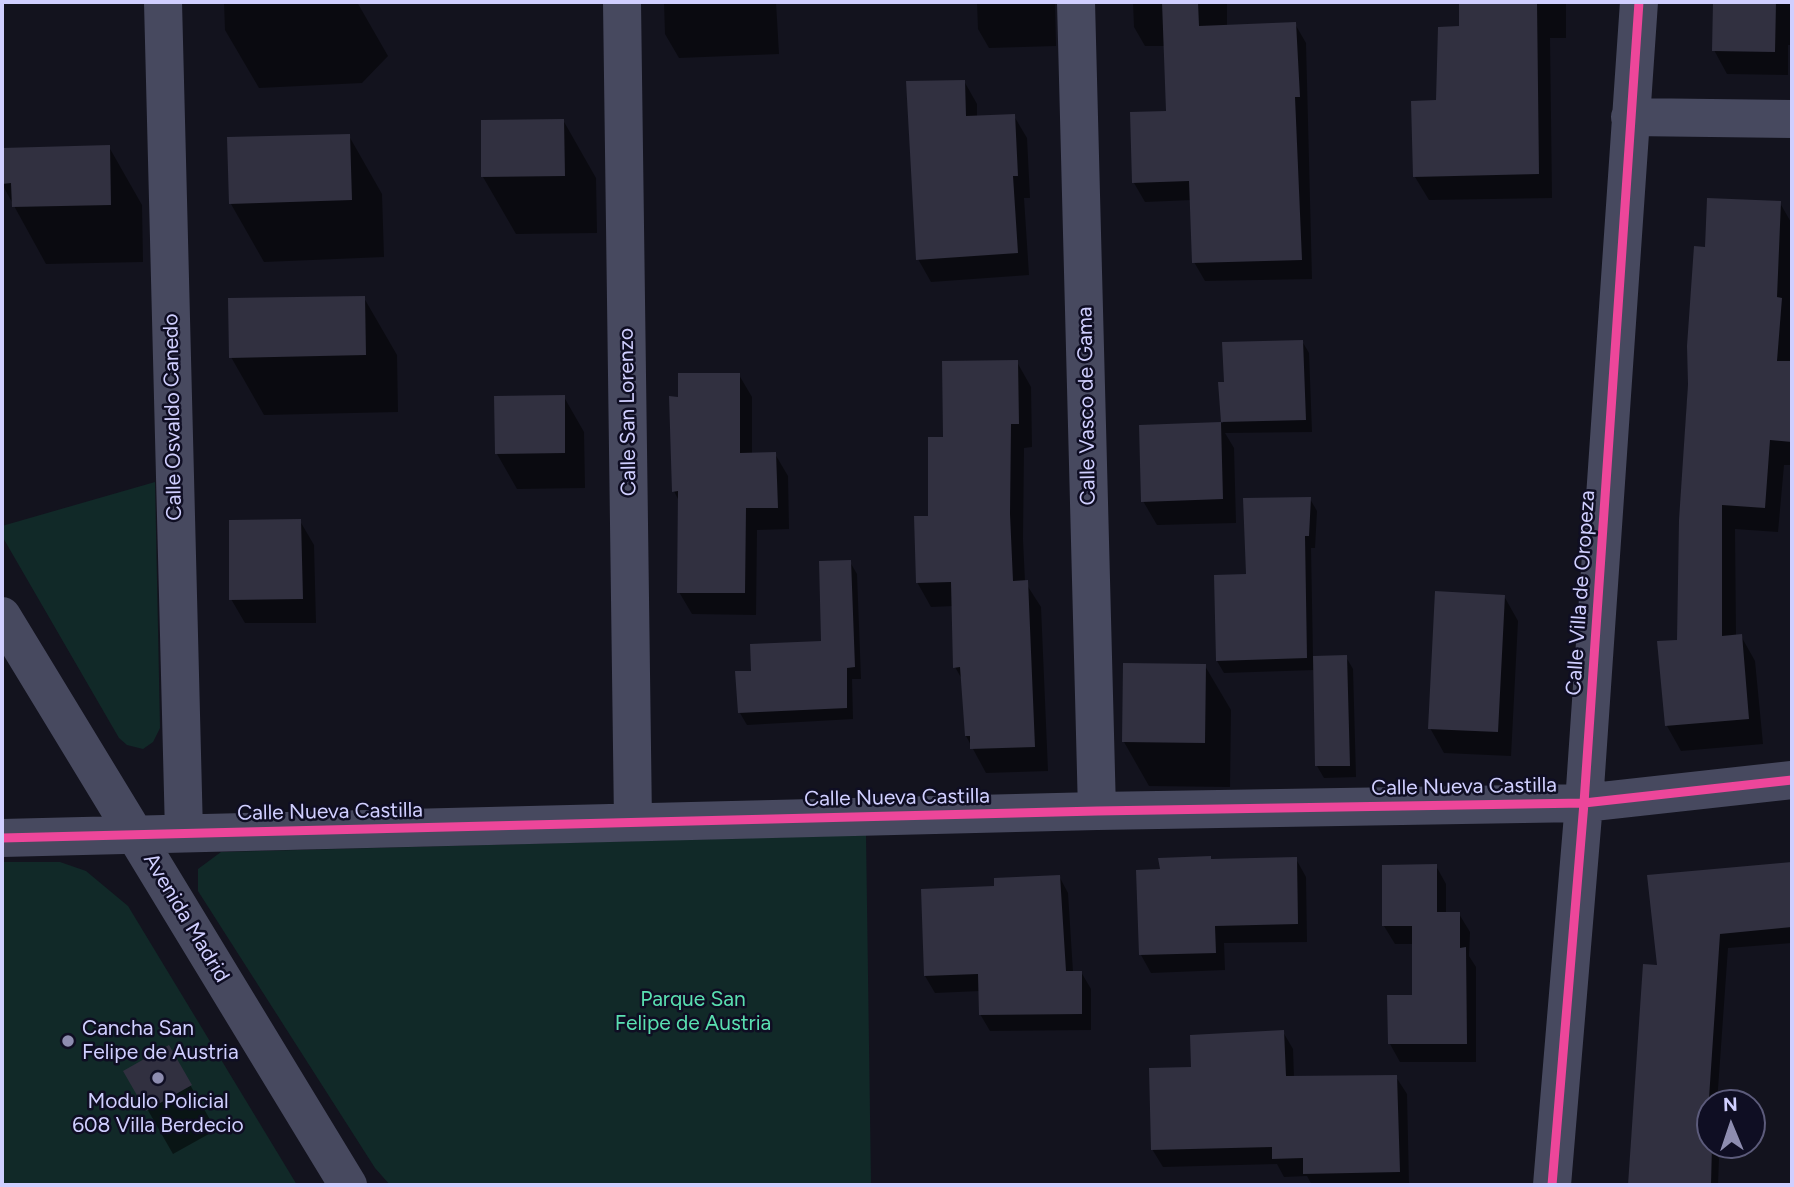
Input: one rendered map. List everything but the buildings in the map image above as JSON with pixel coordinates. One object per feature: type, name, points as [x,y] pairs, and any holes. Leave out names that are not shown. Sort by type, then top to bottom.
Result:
[{"type":"street","name":"Calle Osvaldo Canedo","points":[[163,2],[184,833]]},
{"type":"street","name":"Calle San Lorenzo","points":[[622,2],[633,822]]},
{"type":"street","name":"Calle Vasco de Gama","points":[[1076,2],[1097,811]]},
{"type":"street","name":"Calle Villa de Oropeza","points":[[1552,1185],[1584,803],[1639,2]]},
{"type":"street","points":[[1630,117],[1792,119]]},
{"type":"street","name":"Avenida Madrid","points":[[2,616],[348,1185]]},
{"type":"street","name":"Calle Nueva Castilla","points":[[2,838],[1097,811],[1584,803],[1792,780]]},
{"type":"green space","points":[[155,482],[160,728],[153,742],[143,749],[127,745],[119,738],[2,536],[2,526]]},
{"type":"green space","name":"Parque San Felipe de Austria","points":[[866,835],[871,1185],[390,1185],[375,1168],[198,891],[198,869],[221,852]]},
{"type":"green space","points":[[2,862],[60,862],[86,871],[128,906],[297,1185],[2,1185]]},
{"type":"cycle path","points":[[1552,1185],[1584,803],[1639,2]]},
{"type":"cycle path","points":[[2,838],[1097,811],[1584,803],[1792,780]]},
{"type":"place","name":"Cancha San Felipe de Austria","points":[[68,1041]]},
{"type":"place","name":"Modulo Policial 608 Villa Berdecio","points":[[158,1078]]}]
